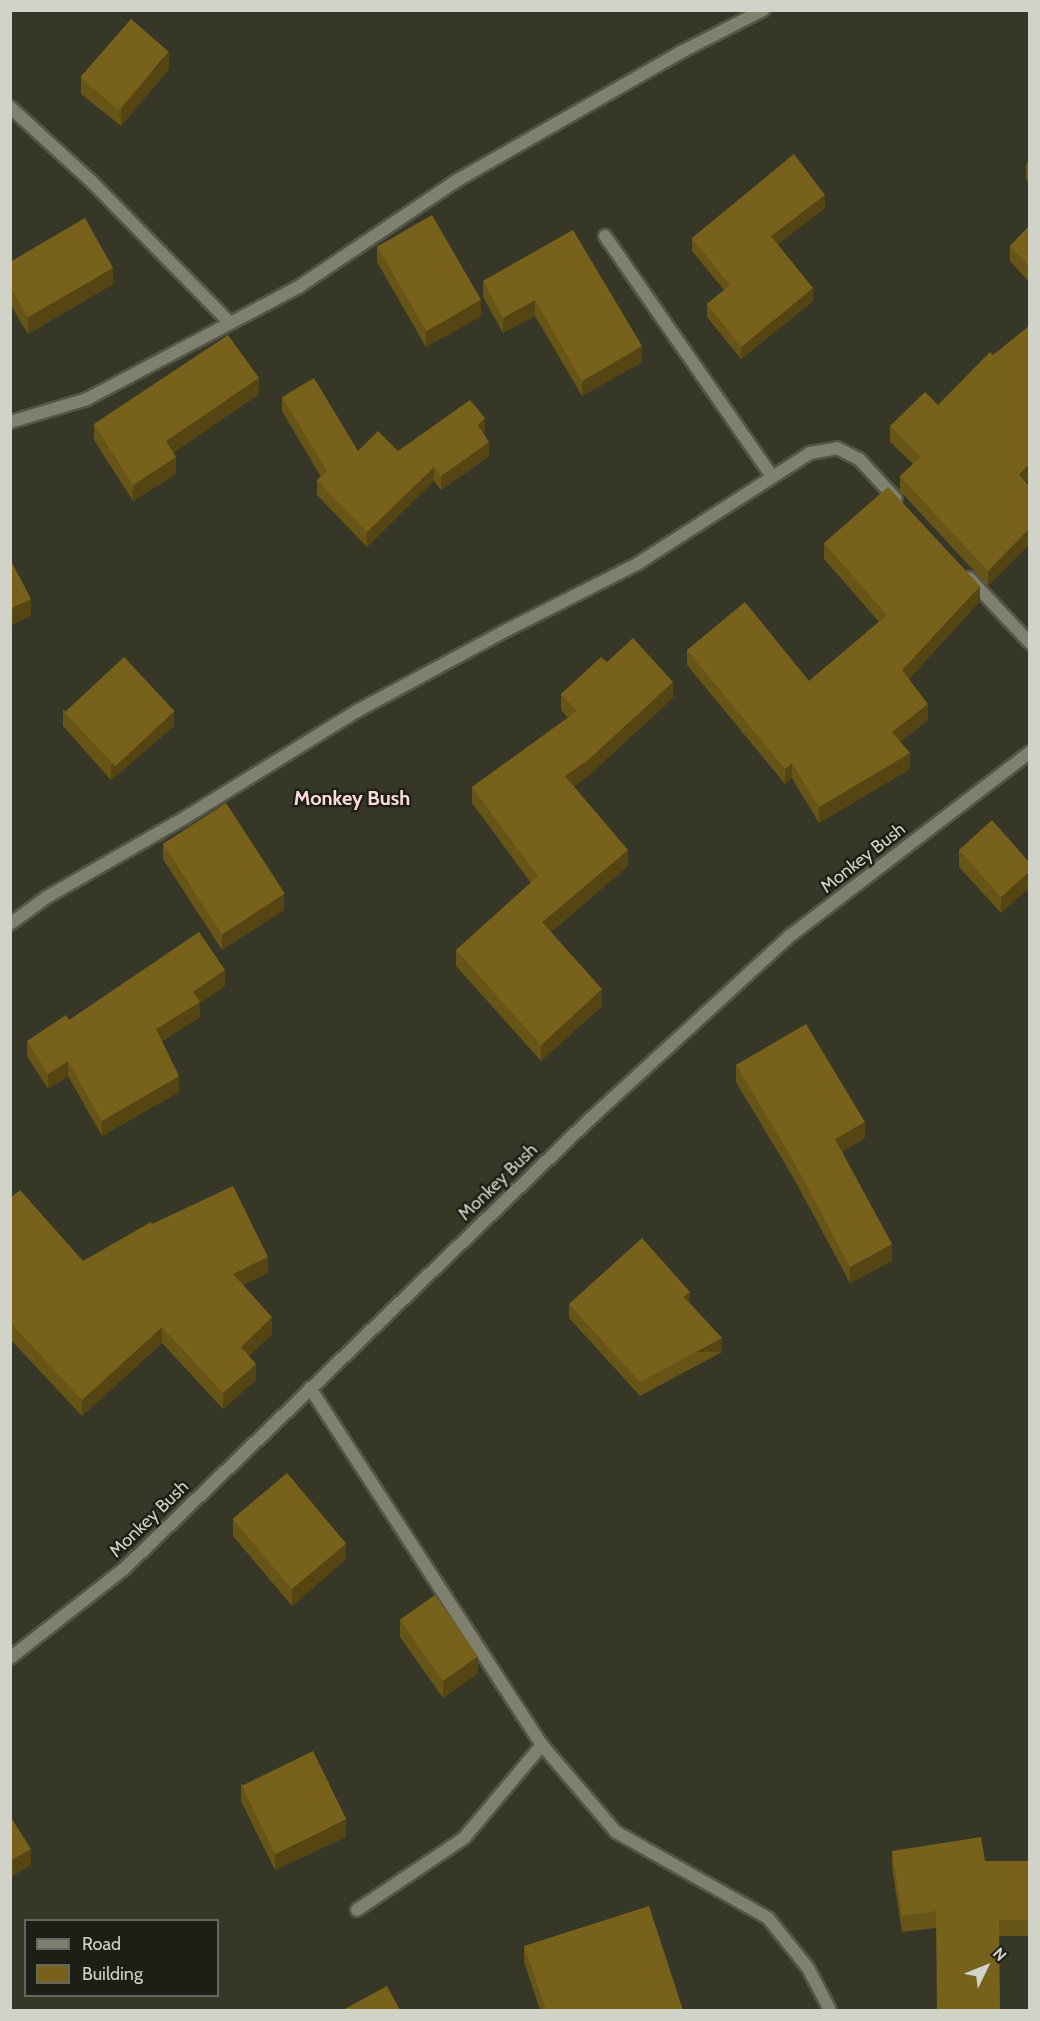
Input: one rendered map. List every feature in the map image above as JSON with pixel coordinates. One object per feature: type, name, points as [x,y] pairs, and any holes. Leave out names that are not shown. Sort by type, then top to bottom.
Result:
[{"type":"street","points":[[10,422],[87,399],[300,286],[456,181],[683,51],[763,10]]},
{"type":"street","points":[[10,107],[91,181],[229,322]]},
{"type":"street","points":[[605,236],[772,476]]},
{"type":"street","points":[[10,924],[47,897],[186,817],[357,711],[507,630],[637,564],[810,453],[837,448],[859,459],[908,512]]},
{"type":"street","points":[[956,564],[1029,643]]},
{"type":"street","name":"Monkey Bush","points":[[10,1658],[124,1569],[590,1119],[792,935],[1029,752]]},
{"type":"street","points":[[310,1388],[542,1745],[616,1832],[768,1918],[808,1968],[830,2010]]},
{"type":"street","points":[[357,1910],[464,1838],[542,1745]]},
{"type":"building","points":[[131,19],[169,52],[118,110],[80,77]]},
{"type":"building","points":[[794,154],[825,195],[771,236],[813,288],[741,347],[707,304],[730,285],[692,238]]},
{"type":"building","points":[[432,215],[481,300],[426,331],[377,246]]},
{"type":"building","points":[[85,218],[113,268],[28,317],[10,287],[10,262]]},
{"type":"building","points":[[1029,226],[1029,266],[1010,246]]},
{"type":"building","points":[[573,230],[642,346],[582,381],[535,300],[503,318],[483,281]]},
{"type":"building","points":[[1029,326],[1029,464],[1019,475],[1029,486],[1029,529],[988,571],[900,476],[921,457],[890,426],[925,392],[938,405],[990,352],[993,355]]},
{"type":"building","points":[[228,335],[259,378],[166,441],[176,457],[133,485],[94,424]]},
{"type":"building","points":[[314,378],[358,451],[378,431],[398,451],[470,400],[485,418],[478,425],[489,442],[441,476],[434,467],[367,532],[317,480],[327,471],[282,397]]},
{"type":"building","points":[[888,487],[980,586],[902,670],[928,704],[892,732],[910,753],[819,807],[792,763],[785,769],[687,650],[745,602],[809,681],[887,615],[824,543]]},
{"type":"building","points":[[10,559],[31,599],[10,609]]},
{"type":"building","points":[[633,638],[673,682],[588,760],[565,776],[628,850],[542,922],[602,989],[541,1045],[456,950],[538,876],[472,787],[577,711],[561,694],[601,657],[607,662]]},
{"type":"building","points":[[124,657],[174,711],[115,766],[65,712]]},
{"type":"building","points":[[226,803],[285,894],[222,934],[163,844]]},
{"type":"building","points":[[992,820],[1029,862],[1029,872],[1001,897],[959,850]]},
{"type":"building","points":[[199,932],[225,970],[193,992],[200,1002],[156,1029],[179,1076],[102,1121],[68,1061],[48,1074],[27,1041],[66,1015],[69,1020]]},
{"type":"building","points":[[806,1024],[865,1122],[835,1139],[892,1244],[850,1267],[793,1160],[736,1065]]},
{"type":"building","points":[[233,1186],[268,1257],[233,1274],[272,1317],[241,1347],[256,1364],[223,1393],[162,1327],[82,1400],[10,1322],[10,1198],[20,1190],[83,1261],[151,1222],[152,1224]]},
{"type":"building","points":[[642,1238],[690,1292],[684,1297],[722,1338],[640,1382],[569,1304]]},
{"type":"building","points":[[287,1473],[346,1543],[292,1589],[233,1519]]},
{"type":"building","points":[[435,1595],[478,1656],[443,1681],[400,1620]]},
{"type":"building","points":[[313,1751],[346,1819],[275,1854],[242,1786]]},
{"type":"building","points":[[10,1816],[31,1849],[10,1861]]},
{"type":"building","points":[[981,1837],[985,1861],[1029,1861],[1029,1920],[999,1920],[1000,2010],[937,2010],[936,1911],[902,1916],[892,1851]]},
{"type":"building","points":[[649,1906],[683,2010],[546,2010],[524,1946]]},
{"type":"building","points":[[387,1986],[400,2010],[343,2010]]},
{"type":"district","name":"Monkey Bush","points":[[352,798]]}]
